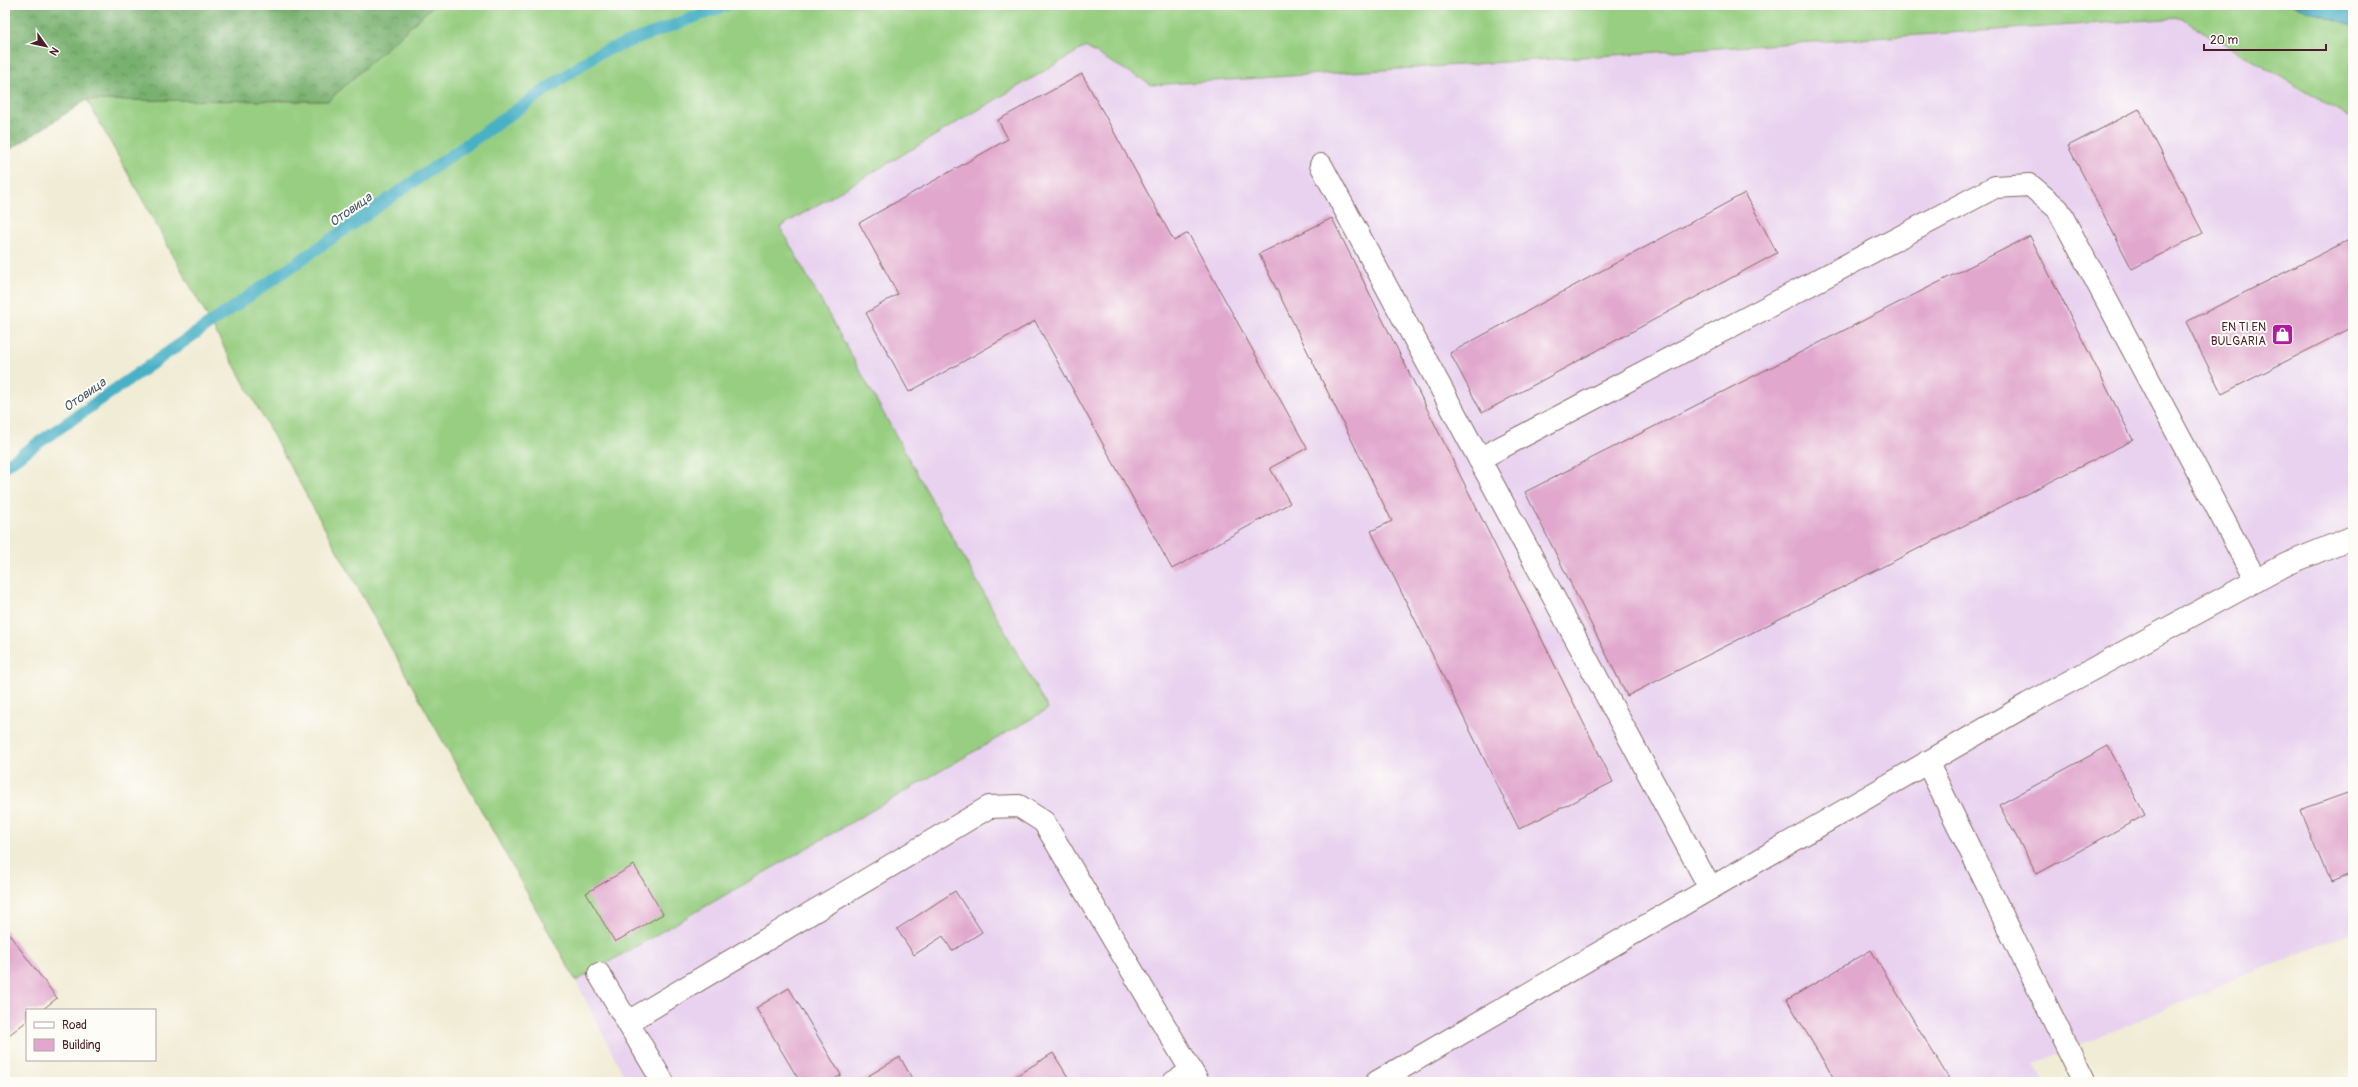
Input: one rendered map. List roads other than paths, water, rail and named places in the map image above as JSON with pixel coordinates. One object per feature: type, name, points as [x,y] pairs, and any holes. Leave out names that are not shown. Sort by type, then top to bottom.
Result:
[{"type":"street","points":[[1321,165],[1710,888]]},
{"type":"street","points":[[1479,459],[1995,187],[2030,185],[2058,209],[2256,581]]},
{"type":"street","points":[[1377,1082],[2028,704],[2287,564],[2353,538]]},
{"type":"street","points":[[1927,762],[2084,1082]]},
{"type":"street","points":[[628,1022],[989,808],[1019,806],[1044,822],[1188,1079]]},
{"type":"street","points":[[599,974],[663,1082]]},
{"type":"water","points":[[2293,5],[2353,5],[2353,26]]},
{"type":"waterway","name":"Отовица","points":[[5,466],[597,54],[727,5]]},
{"type":"place","name":"EN TI EN BULGARIA","points":[[2282,334]]}]
